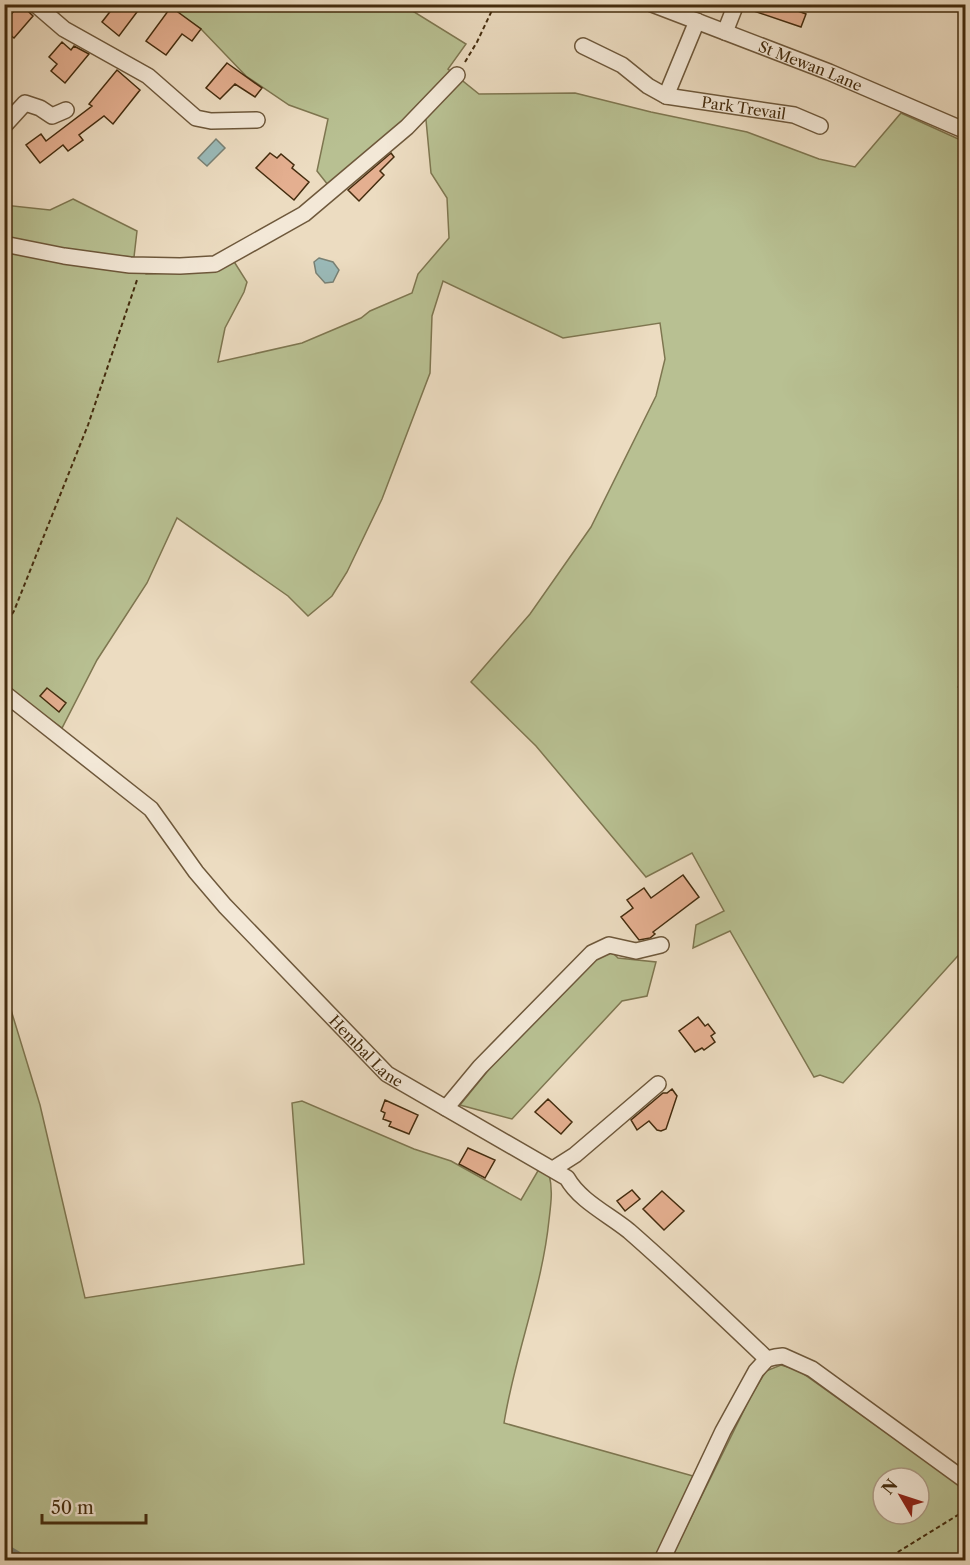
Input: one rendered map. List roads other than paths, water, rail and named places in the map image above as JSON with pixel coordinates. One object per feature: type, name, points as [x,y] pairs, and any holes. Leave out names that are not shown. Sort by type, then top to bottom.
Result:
[{"type":"street","points":[[36,4],[64,29],[148,76],[196,118],[211,121],[257,120]]},
{"type":"street","name":"St Mewan Lane","points":[[652,4],[829,72],[966,131]]},
{"type":"street","points":[[725,32],[736,4]]},
{"type":"street","points":[[666,96],[697,21]]},
{"type":"street","name":"Park Trevail","points":[[583,46],[622,65],[648,86],[666,96],[794,115],[820,126]]},
{"type":"street","points":[[4,244],[64,256],[142,266],[215,264],[304,214],[407,127],[457,75]]},
{"type":"street","points":[[4,126],[25,103],[40,108],[52,116],[66,110]]},
{"type":"street","name":"Hembal Lane","points":[[4,693],[151,809],[196,872],[225,906],[387,1074],[567,1178],[573,1190],[616,1221],[654,1254],[767,1359]]},
{"type":"street","points":[[446,1108],[480,1067],[592,953],[609,945],[636,951],[661,945]]},
{"type":"street","points":[[553,1169],[575,1155],[658,1084]]},
{"type":"street","points":[[662,1560],[723,1431],[756,1371],[767,1359],[783,1356],[812,1369],[966,1481]]},
{"type":"water","points":[[216,139],[225,148],[207,166],[198,158]]},
{"type":"water","points":[[319,258],[333,262],[339,270],[333,282],[325,283],[316,273],[314,262]]},
{"type":"waterway","points":[[4,1545],[29,1560]]}]
